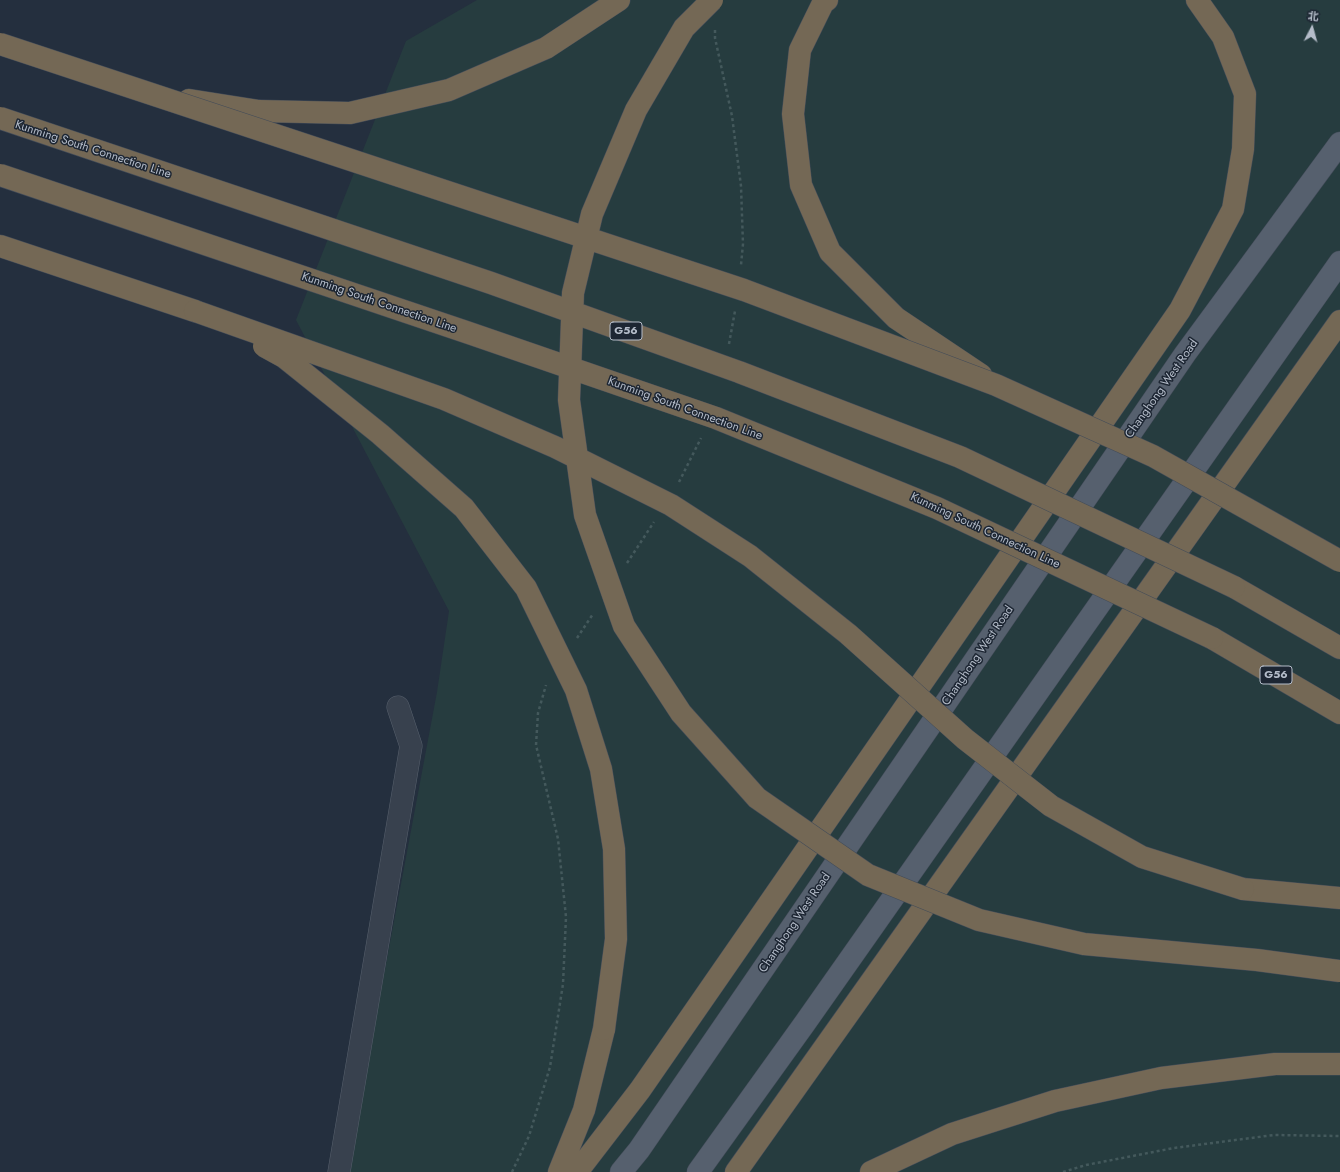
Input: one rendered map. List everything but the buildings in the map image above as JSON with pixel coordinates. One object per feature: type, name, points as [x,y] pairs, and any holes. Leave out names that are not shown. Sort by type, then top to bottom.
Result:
[{"type":"highway","points":[[153,94],[259,111],[350,113],[449,90],[546,48],[619,0]]},
{"type":"highway","points":[[712,0],[684,28],[636,110],[592,214],[573,293],[569,400],[585,515],[624,626],[681,713],[757,798],[868,875],[979,920],[1084,944],[1257,960],[1340,972]]},
{"type":"highway","points":[[826,0],[823,3],[800,50],[793,114],[800,185],[830,252],[896,318],[996,385]]},
{"type":"highway","points":[[577,1172],[640,1090],[1180,310],[1233,210],[1243,149],[1245,94],[1223,37],[1197,0]]},
{"type":"highway","points":[[0,44],[744,290],[996,385],[1153,456],[1340,560]]},
{"type":"highway","name":"Kunming South Connection Line","points":[[0,118],[491,283],[739,372],[960,457],[1234,587],[1340,648]]},
{"type":"highway","name":"Kunming South Connection Line","points":[[0,175],[469,333],[724,421],[945,511],[1212,638],[1340,713]]},
{"type":"highway","points":[[0,246],[195,311],[444,399],[555,447],[671,505],[756,561],[848,634],[965,739],[1051,806],[1142,857],[1243,889],[1340,898]]},
{"type":"highway","points":[[195,311],[284,357],[380,434],[464,508],[526,588],[576,690],[601,769],[614,849],[616,939],[604,1029],[584,1110],[559,1172]]},
{"type":"highway","points":[[736,1172],[1340,321]]},
{"type":"highway","points":[[1316,546],[1340,556]]},
{"type":"highway","points":[[871,1172],[952,1134],[1055,1102],[1161,1078],[1274,1064],[1340,1064]]},
{"type":"main road","name":"Changhong West Road","points":[[621,1172],[639,1150],[1185,354],[1340,143]]},
{"type":"main road","points":[[698,1172],[805,1023],[1340,262]]},
{"type":"lane","points":[[338,1172],[411,746],[396,717]]},
{"type":"path","points":[[1063,1172],[1086,1165],[1174,1148],[1274,1135],[1340,1136]]},
{"type":"green space","points":[[477,0],[1340,0],[1340,1172],[347,1172],[437,692],[449,611],[296,320],[406,41]]}]
